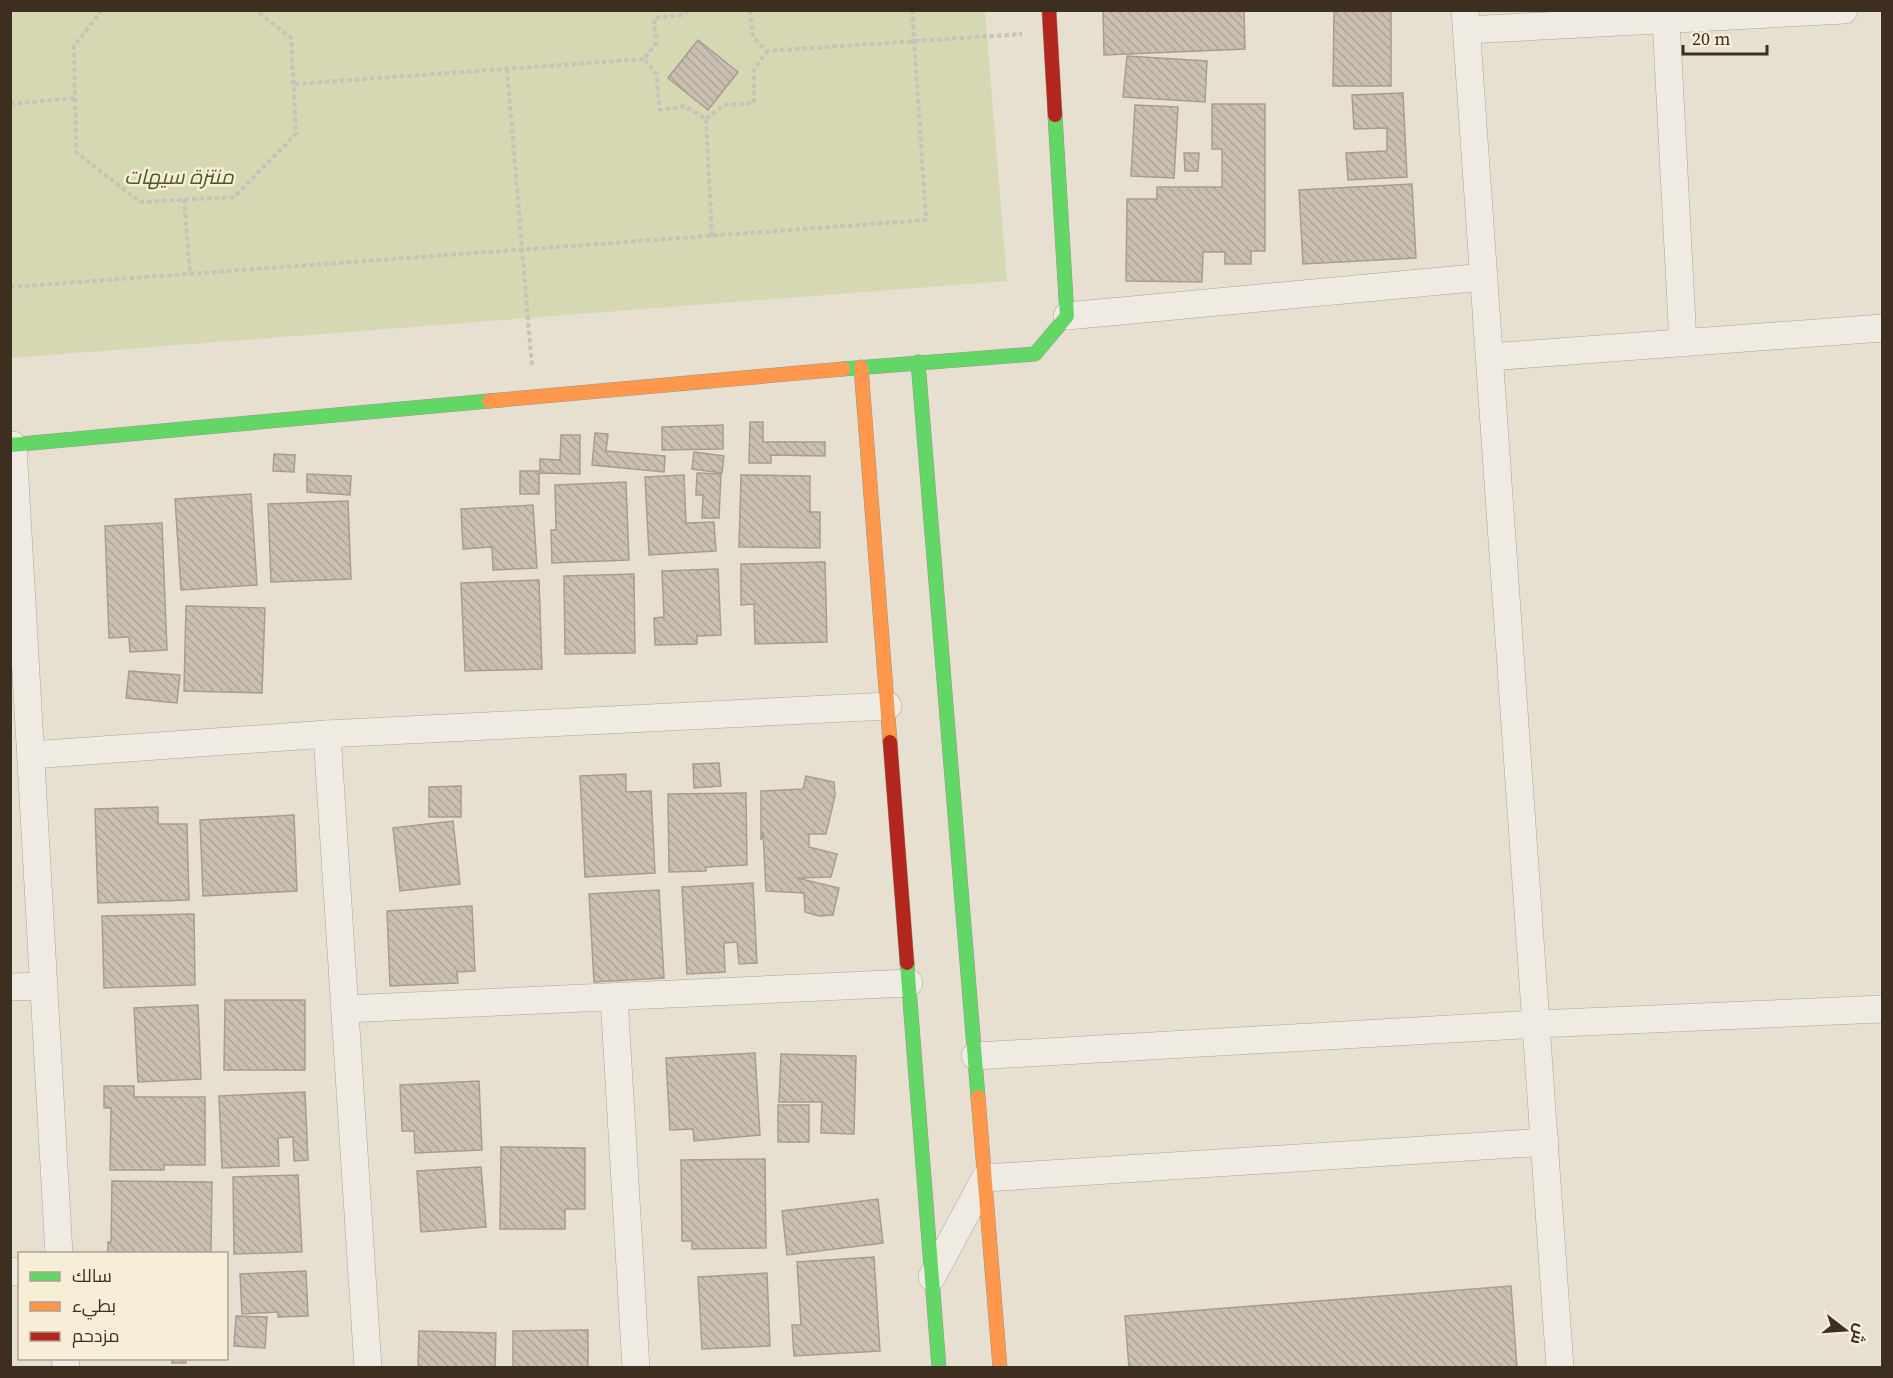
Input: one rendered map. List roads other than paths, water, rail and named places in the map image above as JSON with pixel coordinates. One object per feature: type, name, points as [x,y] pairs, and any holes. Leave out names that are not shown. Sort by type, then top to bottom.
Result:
[{"type":"street","points":[[59,1252],[12,445],[861,367],[1035,354],[1067,316],[1049,10]]},
{"type":"street","points":[[1560,1368],[1466,20],[1666,20],[1845,10]]},
{"type":"street","points":[[1666,20],[1683,343]]},
{"type":"street","points":[[1067,316],[1484,277]]},
{"type":"street","points":[[1490,357],[1882,328]]},
{"type":"street","points":[[918,362],[1000,1368]]},
{"type":"street","points":[[861,367],[939,1368]]},
{"type":"street","points":[[31,755],[327,734],[888,706]]},
{"type":"street","points":[[327,734],[368,1368]]},
{"type":"street","points":[[345,1009],[909,983]]},
{"type":"street","points":[[10,987],[44,986]]},
{"type":"street","points":[[614,997],[636,1368]]},
{"type":"street","points":[[975,1056],[1537,1024],[1882,1008]]},
{"type":"street","points":[[985,1178],[1545,1142]]},
{"type":"street","points":[[932,1277],[985,1178]]},
{"type":"park label","name":"منتزة سيهات","points":[[179,177]]}]
